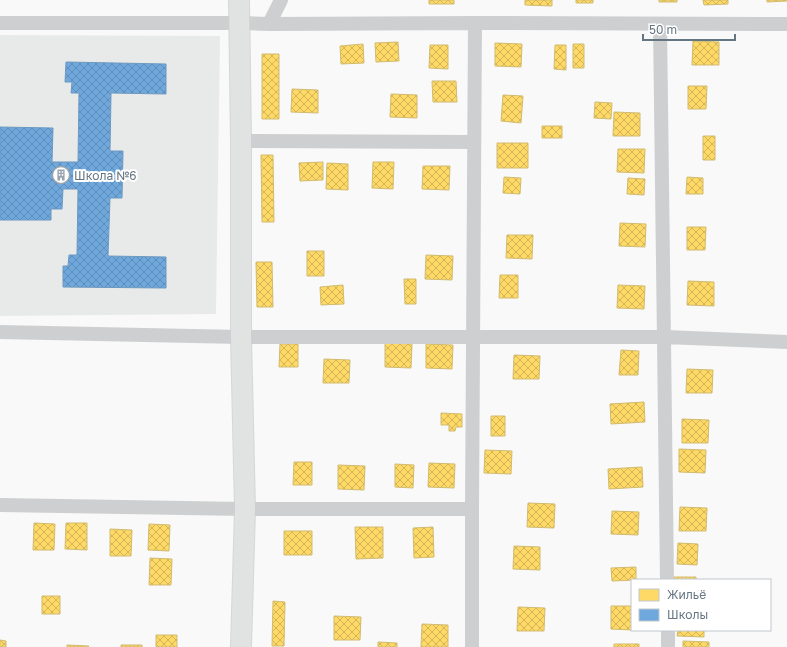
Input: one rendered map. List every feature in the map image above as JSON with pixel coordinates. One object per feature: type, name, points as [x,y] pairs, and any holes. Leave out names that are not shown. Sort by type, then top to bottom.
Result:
[{"type":"street","points":[[239,0],[241,337],[245,509],[241,647]]},
{"type":"street","points":[[269,24],[281,0]]},
{"type":"street","points":[[0,23],[239,22],[269,24],[787,24]]},
{"type":"street","points":[[472,647],[475,23]]},
{"type":"street","points":[[660,24],[667,579]]},
{"type":"street","points":[[241,141],[474,142]]},
{"type":"street","points":[[0,332],[241,337],[665,337],[787,342]]},
{"type":"street","points":[[0,505],[245,509],[472,509]]},
{"type":"street","points":[[668,631],[668,647]]},
{"type":"shaded area","points":[[0,35],[220,36],[216,314],[0,316]]},
{"type":"building: Жильё","points":[[429,0],[454,0],[454,4],[429,4]]},
{"type":"building: Жильё","points":[[525,0],[552,0],[552,6],[525,5]]},
{"type":"building: Жильё","points":[[576,0],[593,0],[593,3],[576,3]]},
{"type":"building: Жильё","points":[[659,0],[677,0],[677,2],[659,2]]},
{"type":"building: Жильё","points":[[703,0],[728,0],[728,4],[704,5]]},
{"type":"building: Жильё","points":[[767,0],[787,0],[787,1],[767,2]]},
{"type":"building: Жильё","points":[[693,41],[719,42],[719,65],[692,65]]},
{"type":"building: Жильё","points":[[398,42],[399,61],[376,62],[375,43]]},
{"type":"building: Жильё","points":[[495,43],[522,44],[521,67],[495,66]]},
{"type":"building: Жильё","points":[[363,44],[364,63],[341,64],[340,46]]},
{"type":"building: Жильё","points":[[573,44],[584,44],[584,68],[573,68]]},
{"type":"building: Жильё","points":[[430,45],[448,45],[448,69],[429,68]]},
{"type":"building: Жильё","points":[[555,45],[566,45],[566,70],[554,69]]},
{"type":"building: Жильё","points":[[262,54],[279,54],[279,119],[262,119]]},
{"type":"building: Жильё","points":[[432,81],[456,81],[457,102],[433,102]]},
{"type":"building: Жильё","points":[[688,86],[707,86],[706,109],[688,109]]},
{"type":"building: Жильё","points":[[292,89],[318,90],[318,113],[291,112]]},
{"type":"building: Жильё","points":[[391,94],[417,95],[417,118],[390,117]]},
{"type":"building: Жильё","points":[[503,95],[523,96],[521,123],[501,121]]},
{"type":"building: Жильё","points":[[595,102],[612,103],[611,119],[594,118]]},
{"type":"building: Жильё","points":[[614,112],[640,113],[640,136],[613,136]]},
{"type":"building: Жильё","points":[[542,126],[562,126],[562,138],[542,138]]},
{"type":"building: Жильё","points":[[703,136],[715,136],[715,160],[703,160]]},
{"type":"building: Жильё","points":[[497,143],[528,143],[528,168],[497,168]]},
{"type":"building: Жильё","points":[[618,149],[645,149],[644,173],[617,172]]},
{"type":"building: Жильё","points":[[261,155],[273,155],[274,222],[262,222]]},
{"type":"building: Жильё","points":[[323,162],[323,180],[300,181],[299,163]]},
{"type":"building: Жильё","points":[[373,162],[394,162],[393,189],[372,188]]},
{"type":"building: Жильё","points":[[327,163],[348,164],[348,190],[326,189]]},
{"type":"building: Жильё","points":[[423,166],[450,166],[449,190],[422,189]]},
{"type":"building: Жильё","points":[[504,177],[521,178],[520,194],[503,193]]},
{"type":"building: Жильё","points":[[687,177],[703,178],[703,194],[686,194]]},
{"type":"building: Жильё","points":[[628,178],[645,179],[644,195],[627,194]]},
{"type":"building: Жильё","points":[[620,223],[646,224],[645,247],[619,246]]},
{"type":"building: Жильё","points":[[687,227],[706,227],[705,250],[687,250]]},
{"type":"building: Жильё","points":[[507,235],[533,235],[532,259],[506,258]]},
{"type":"building: Жильё","points":[[307,251],[324,251],[324,276],[307,276]]},
{"type":"building: Жильё","points":[[426,255],[453,256],[452,280],[425,279]]},
{"type":"building: Жильё","points":[[256,262],[272,262],[273,307],[257,307]]},
{"type":"building: Жильё","points":[[500,275],[518,275],[518,298],[499,298]]},
{"type":"building: Жильё","points":[[404,279],[416,279],[416,304],[405,304]]},
{"type":"building: Жильё","points":[[688,281],[714,282],[714,306],[687,305]]},
{"type":"building: Жильё","points":[[343,285],[344,304],[321,305],[320,287]]},
{"type":"building: Жильё","points":[[618,285],[645,286],[644,309],[617,308]]},
{"type":"building: Жильё","points":[[385,343],[412,344],[411,368],[385,367]]},
{"type":"building: Жильё","points":[[280,344],[298,344],[298,367],[279,367]]},
{"type":"building: Жильё","points":[[426,344],[453,345],[452,369],[426,368]]},
{"type":"building: Жильё","points":[[621,350],[639,351],[638,375],[619,375]]},
{"type":"building: Жильё","points":[[514,355],[540,356],[539,379],[513,379]]},
{"type":"building: Жильё","points":[[324,359],[350,360],[349,383],[323,383]]},
{"type":"building: Жильё","points":[[687,369],[713,370],[712,393],[686,393]]},
{"type":"building: Жильё","points":[[644,402],[645,422],[611,424],[610,404]]},
{"type":"building: Жильё","points":[[441,413],[462,414],[462,427],[456,427],[455,431],[449,431],[449,425],[441,425]]},
{"type":"building: Жильё","points":[[491,416],[505,416],[505,436],[491,436]]},
{"type":"building: Жильё","points":[[682,419],[709,420],[708,443],[682,443]]},
{"type":"building: Жильё","points":[[679,449],[706,450],[705,473],[679,472]]},
{"type":"building: Жильё","points":[[485,450],[512,451],[511,474],[484,473]]},
{"type":"building: Жильё","points":[[294,462],[312,462],[312,485],[293,485]]},
{"type":"building: Жильё","points":[[429,463],[455,464],[454,488],[428,487]]},
{"type":"building: Жильё","points":[[395,464],[414,465],[413,488],[395,487]]},
{"type":"building: Жильё","points":[[338,465],[365,466],[364,490],[338,489]]},
{"type":"building: Жильё","points":[[642,467],[643,487],[609,489],[608,469]]},
{"type":"building: Жильё","points":[[528,503],[555,504],[554,528],[527,527]]},
{"type":"building: Жильё","points":[[680,507],[707,508],[706,531],[679,531]]},
{"type":"building: Жильё","points":[[612,511],[639,512],[638,535],[611,534]]},
{"type":"building: Жильё","points":[[34,523],[55,524],[54,550],[33,550]]},
{"type":"building: Жильё","points":[[66,523],[87,523],[87,550],[65,549]]},
{"type":"building: Жильё","points":[[149,524],[170,525],[169,551],[148,550]]},
{"type":"building: Жильё","points":[[355,527],[383,527],[383,558],[356,559]]},
{"type":"building: Жильё","points":[[433,527],[434,557],[414,558],[413,528]]},
{"type":"building: Жильё","points":[[110,529],[132,530],[131,556],[110,556]]},
{"type":"building: Жильё","points":[[284,531],[312,531],[312,555],[284,555]]},
{"type":"building: Жильё","points":[[678,543],[698,544],[697,565],[677,564]]},
{"type":"building: Жильё","points":[[514,546],[540,547],[540,570],[513,569]]},
{"type":"building: Жильё","points":[[150,558],[172,559],[171,585],[149,585]]},
{"type":"building: Жильё","points":[[636,567],[636,579],[612,581],[611,568]]},
{"type":"building: Жильё","points":[[672,577],[696,577],[696,579],[672,579]]},
{"type":"building: Жильё","points":[[42,596],[60,596],[60,614],[42,614]]},
{"type":"building: Жильё","points":[[273,601],[285,602],[284,646],[272,646]]},
{"type":"building: Жильё","points":[[611,606],[631,606],[631,630],[611,629]]},
{"type":"building: Жильё","points":[[518,607],[545,608],[544,631],[517,631]]},
{"type":"building: Жильё","points":[[334,616],[361,617],[360,640],[334,640]]},
{"type":"building: Жильё","points":[[422,624],[448,625],[448,647],[421,647]]},
{"type":"building: Жильё","points":[[678,631],[704,631],[704,637],[677,636]]},
{"type":"building: Жильё","points":[[156,635],[177,635],[177,647],[156,647]]},
{"type":"building: Жильё","points":[[0,640],[6,641],[6,647],[0,647]]},
{"type":"building: Жильё","points":[[683,641],[709,642],[709,647],[683,647]]},
{"type":"building: Жильё","points":[[378,642],[397,643],[397,647],[378,647]]},
{"type":"building: Жильё","points":[[614,644],[639,644],[639,647],[614,647]]},
{"type":"building: Жильё","points":[[67,645],[89,646],[67,647]]},
{"type":"building: Жильё","points":[[121,645],[142,645],[142,647],[121,647]]},
{"type":"building: Школы","name":"Школа №6","points":[[66,62],[166,64],[166,94],[111,93],[110,151],[123,151],[122,198],[110,198],[108,256],[166,257],[166,288],[63,287],[63,266],[68,266],[69,255],[77,255],[78,189],[63,189],[62,209],[51,209],[51,220],[0,220],[0,127],[53,128],[52,162],[78,162],[79,93],[71,93],[72,82],[65,82]]},
{"type":"place","name":"Школа №6","points":[[61,175]]}]
